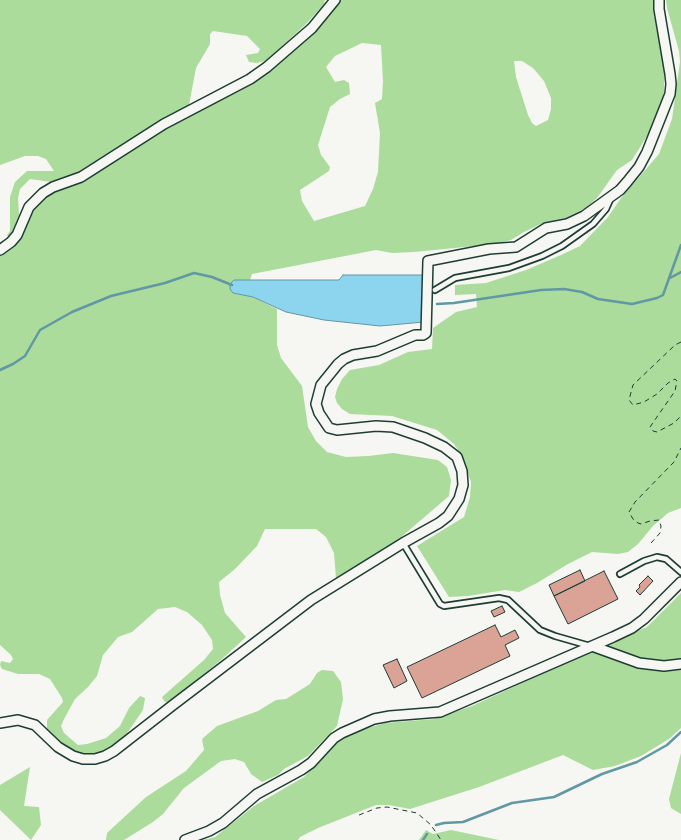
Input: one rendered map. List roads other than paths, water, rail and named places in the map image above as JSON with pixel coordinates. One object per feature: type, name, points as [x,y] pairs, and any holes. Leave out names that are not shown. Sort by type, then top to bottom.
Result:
[{"type":"street","points":[[0,250],[17,235],[29,207],[44,193],[53,187],[81,177],[164,124],[250,79],[267,67],[312,28],[335,0]]},
{"type":"street","points":[[0,723],[18,720],[35,725],[58,747],[73,756],[83,759],[95,759],[104,756],[114,751],[303,605],[439,523],[455,507],[460,499],[463,485],[462,471],[457,457],[444,447],[425,438],[393,427],[376,426],[343,430],[329,428],[318,413],[316,404],[321,386],[344,359],[353,355],[377,351],[415,335],[426,333],[428,261],[489,249],[516,247],[546,228],[576,220],[620,190],[639,167],[650,146],[670,94],[671,84],[659,0]]},
{"type":"street","points":[[185,840],[209,831],[223,823],[257,794],[301,770],[311,763],[334,738],[356,726],[374,719],[390,716],[440,712],[592,646],[632,628],[661,603],[681,582]]},
{"type":"street","points":[[592,646],[639,663],[664,666],[681,664]]},
{"type":"lane","points":[[436,290],[455,278],[509,268],[542,256],[562,246],[593,224],[606,209],[612,196]]},
{"type":"lane","points":[[403,543],[440,604],[444,606],[499,598],[508,600],[540,630],[592,646]]},
{"type":"lane","points":[[620,574],[644,561],[657,557],[666,559],[681,572]]},
{"type":"water","points":[[343,275],[424,275],[424,322],[380,326],[324,320],[286,312],[253,297],[233,293],[230,289],[230,284],[234,280],[339,280]]},
{"type":"waterway","points":[[437,304],[541,290],[564,289],[582,292],[598,299],[632,304],[657,298],[663,295],[681,245]]},
{"type":"waterway","points":[[670,278],[681,272]]},
{"type":"waterway","points":[[0,370],[25,356],[40,330],[72,312],[111,296],[165,283],[194,273],[212,277],[232,285]]},
{"type":"waterway","points":[[436,825],[463,822],[512,803],[554,797],[602,774],[637,762],[667,745],[681,732]]},
{"type":"waterway","points":[[423,840],[427,834]]}]
